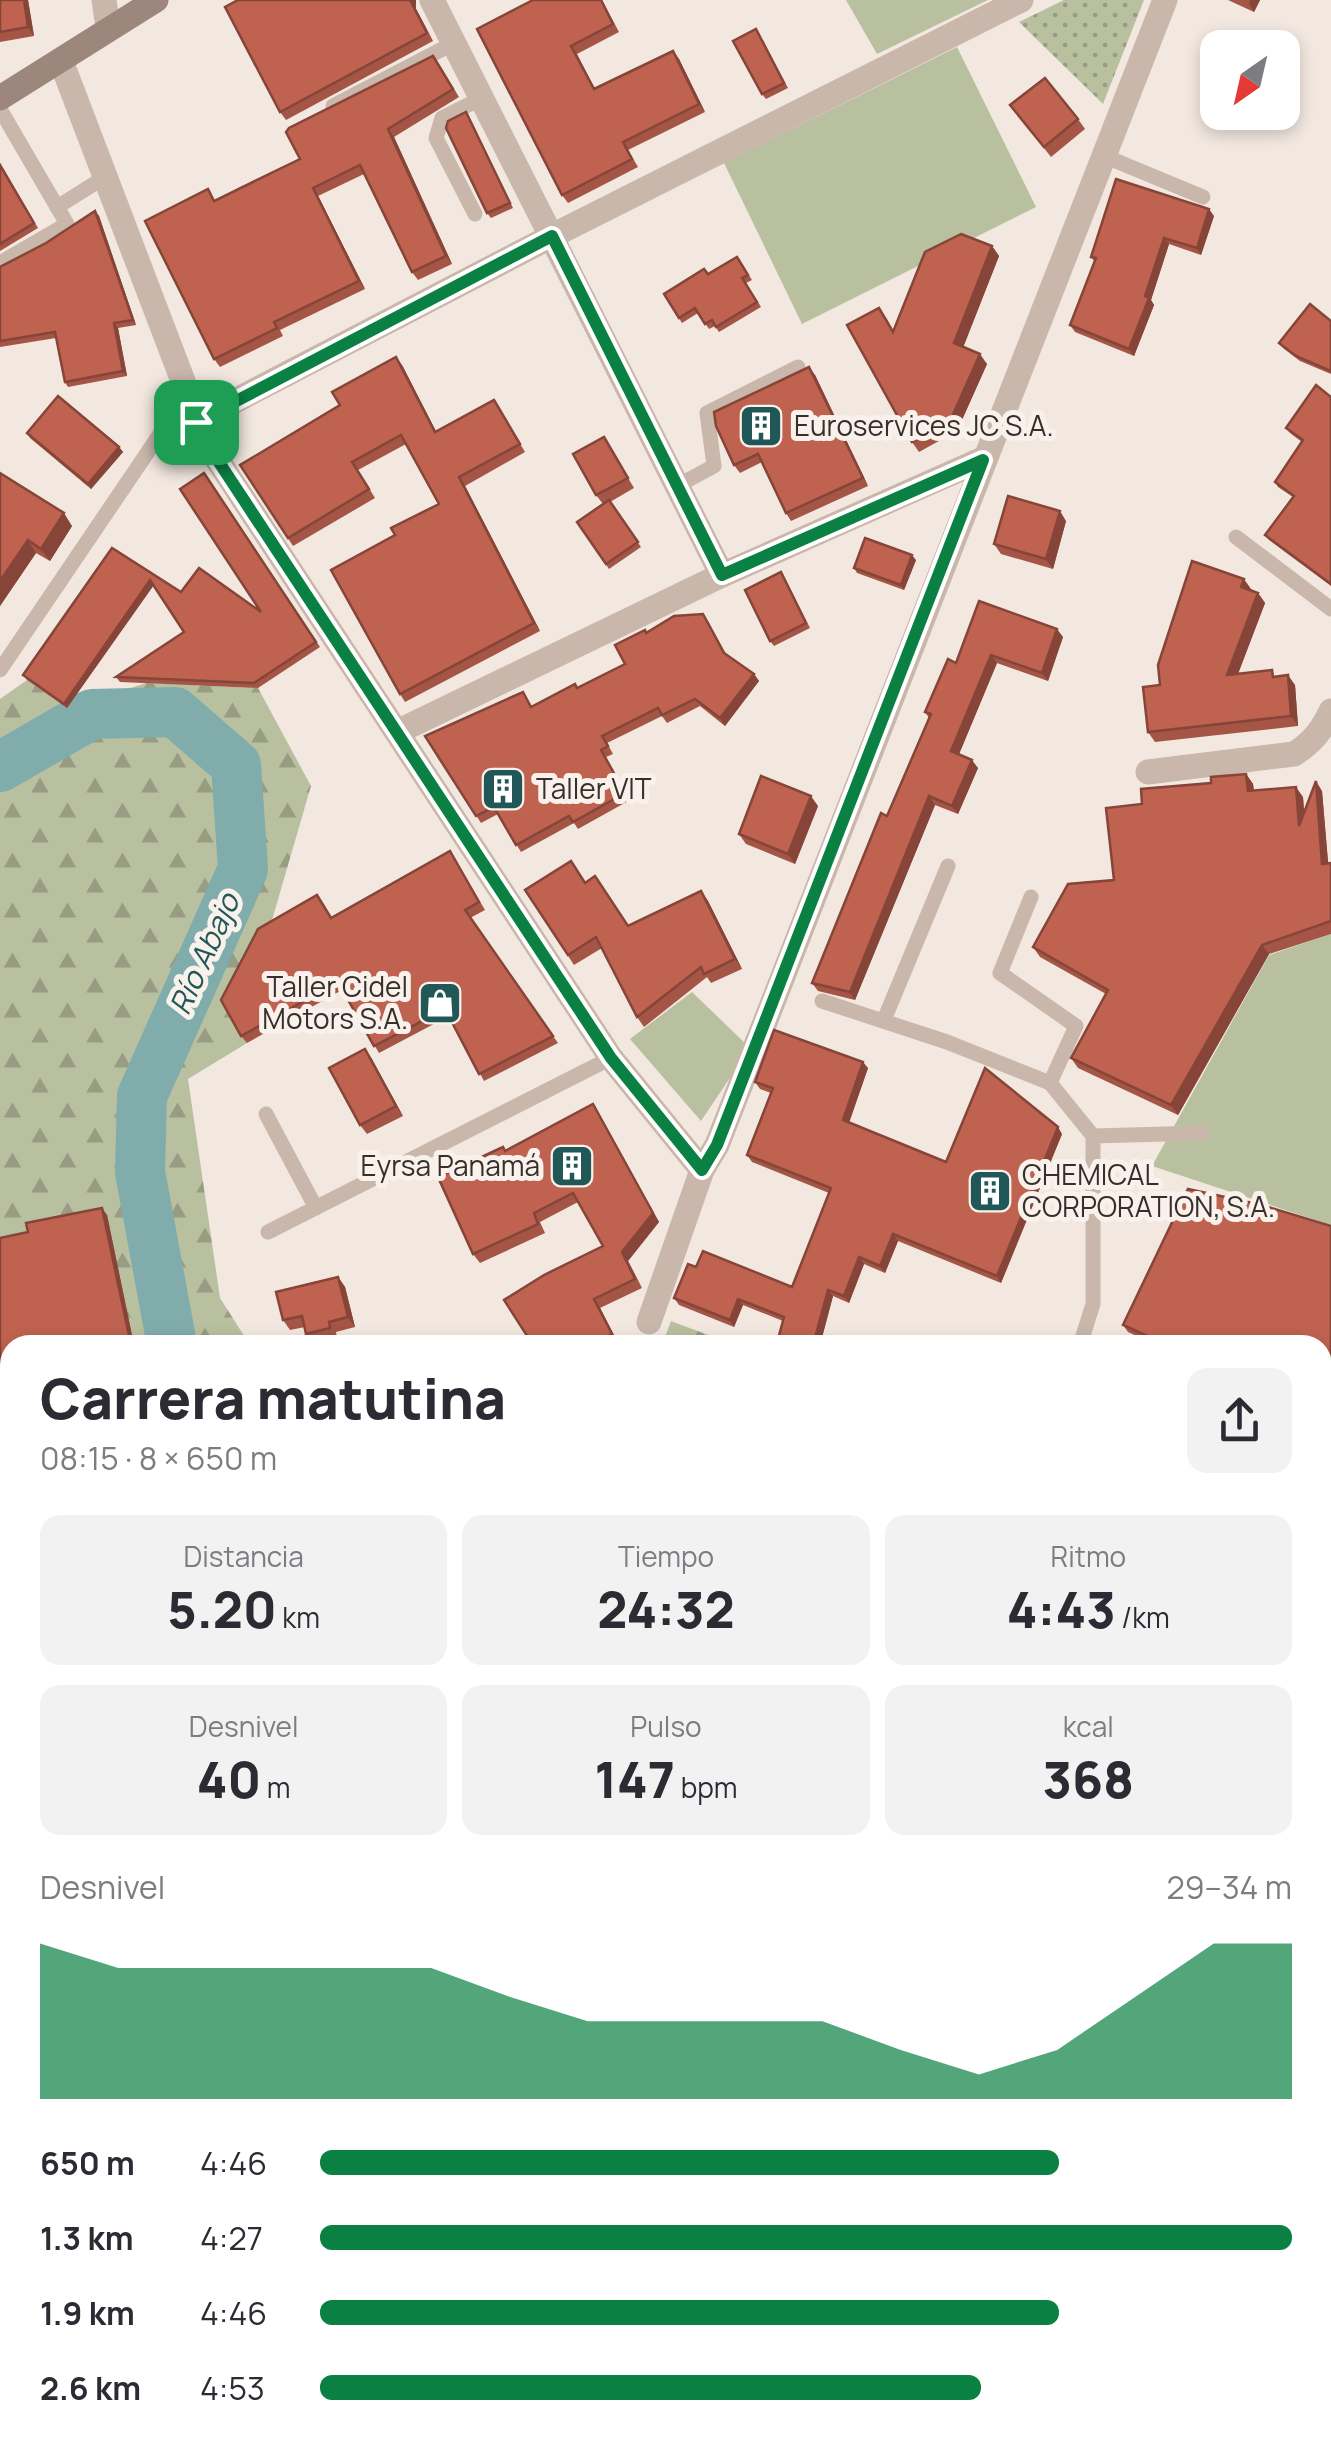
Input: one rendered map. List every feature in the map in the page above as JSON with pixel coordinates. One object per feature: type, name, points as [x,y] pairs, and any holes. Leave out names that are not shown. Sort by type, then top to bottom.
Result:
[{"type":"main road","points":[[0,98],[156,0]]},
{"type":"street","points":[[104,0],[108,28]]},
{"type":"street","points":[[432,0],[722,575]]},
{"type":"street","points":[[196,422],[552,236],[1020,0]]},
{"type":"street","points":[[649,1322],[702,1170],[717,1145],[1166,0]]},
{"type":"street","points":[[61,61],[207,444],[611,1058],[702,1170]]},
{"type":"street","points":[[397,732],[722,575],[983,460]]},
{"type":"street","points":[[1148,772],[1294,754],[1308,746],[1323,729],[1331,711]]},
{"type":"lane","points":[[314,116],[454,43]]},
{"type":"lane","points":[[476,214],[436,138],[442,118],[482,98]]},
{"type":"lane","points":[[0,109],[68,224],[0,263]]},
{"type":"lane","points":[[1104,156],[1203,197]]},
{"type":"lane","points":[[58,207],[105,177]]},
{"type":"lane","points":[[677,486],[714,466],[707,413],[798,368]]},
{"type":"lane","points":[[0,670],[158,437],[185,388]]},
{"type":"lane","points":[[1236,537],[1331,609]]},
{"type":"lane","points":[[884,1020],[948,866]]},
{"type":"lane","points":[[1031,896],[1000,973],[1076,1026],[1050,1083]]},
{"type":"lane","points":[[822,1001],[947,1042],[1050,1083],[1094,1136],[1093,1304],[1083,1335]]},
{"type":"lane","points":[[268,1232],[611,1058]]},
{"type":"lane","points":[[266,1114],[316,1208]]},
{"type":"lane","points":[[1094,1136],[1202,1134]]},
{"type":"green space","points":[[846,0],[988,0],[877,54]]},
{"type":"green space","points":[[1064,0],[1144,0],[1103,104],[1019,22]]},
{"type":"green space","points":[[957,47],[1036,207],[802,324],[724,163]]},
{"type":"green space","points":[[27,680],[67,708],[146,683],[258,688],[311,786],[270,927],[247,1043],[188,1079],[220,1298],[244,1335],[125,1335],[31,1230],[0,1240],[0,699]]},
{"type":"green space","points":[[1331,934],[1331,1225],[1152,1166],[1269,955]]},
{"type":"green space","points":[[692,992],[750,1048],[701,1121],[630,1039]]},
{"type":"green space","points":[[671,1321],[708,1335],[666,1335]]},
{"type":"building","points":[[0,0],[24,0],[28,27],[0,32]]},
{"type":"building","points":[[238,0],[410,0],[427,33],[280,112],[225,7]]},
{"type":"building","points":[[533,0],[601,0],[613,24],[571,46],[594,89],[673,51],[699,104],[623,142],[632,159],[562,195],[477,29]]},
{"type":"building","points":[[756,29],[784,83],[762,94],[733,41]]},
{"type":"building","points":[[433,56],[453,89],[388,129],[446,256],[412,272],[360,165],[313,188],[359,281],[274,322],[277,328],[214,359],[145,221],[208,189],[214,201],[300,159],[286,132],[289,128]]},
{"type":"building","points":[[1045,78],[1078,119],[1044,147],[1010,105]]},
{"type":"building","points":[[466,112],[510,203],[487,213],[446,128],[448,121]]},
{"type":"building","points":[[0,165],[34,223],[0,244]]},
{"type":"building","points":[[1116,179],[1209,209],[1197,248],[1164,238],[1145,296],[1149,298],[1129,349],[1070,325],[1096,258],[1091,257]]},
{"type":"building","points":[[95,211],[133,320],[114,323],[123,371],[65,382],[55,332],[0,341],[0,267]]},
{"type":"building","points":[[961,234],[992,246],[954,343],[980,354],[950,421],[912,442],[847,325],[879,308],[893,332],[925,252]]},
{"type":"building","points":[[737,257],[748,275],[742,278],[757,302],[716,327],[712,320],[705,324],[695,308],[679,318],[664,294],[704,269],[708,274]]},
{"type":"building","points":[[1310,304],[1331,321],[1331,371],[1296,356],[1279,343]]},
{"type":"building","points":[[396,357],[435,432],[494,400],[520,444],[459,477],[534,623],[400,694],[331,570],[395,535],[391,528],[439,504],[401,435],[352,462],[369,489],[288,538],[240,465],[340,405],[332,392]]},
{"type":"building","points":[[809,367],[863,478],[786,513],[758,454],[734,465],[716,426],[714,412]]},
{"type":"building","points":[[1316,385],[1331,397],[1331,584],[1265,535],[1294,496],[1275,482],[1303,440],[1286,428]]},
{"type":"building","points":[[58,396],[119,447],[88,484],[27,433]]},
{"type":"building","points":[[604,437],[628,478],[596,495],[573,454]]},
{"type":"building","points":[[0,473],[64,513],[41,549],[28,540],[0,581]]},
{"type":"building","points":[[204,473],[316,642],[254,683],[116,677],[184,632],[150,580],[64,704],[23,675],[112,548],[181,592],[199,568],[261,612],[180,489]]},
{"type":"building","points":[[1008,496],[1060,511],[1046,559],[994,544]]},
{"type":"building","points":[[609,500],[638,542],[606,564],[577,522]]},
{"type":"building","points":[[865,538],[912,555],[901,585],[854,568]]},
{"type":"building","points":[[1192,561],[1244,579],[1241,587],[1258,593],[1227,675],[1272,670],[1273,677],[1288,675],[1291,716],[1148,732],[1143,687],[1160,685],[1158,665]]},
{"type":"building","points":[[781,572],[806,623],[770,641],[745,590]]},
{"type":"building","points":[[979,601],[1057,629],[1042,673],[991,655],[951,751],[972,760],[952,806],[929,796],[850,992],[812,983],[881,813],[887,816],[931,714],[925,712],[948,659],[956,663]]},
{"type":"building","points":[[703,614],[724,653],[754,674],[720,718],[695,699],[662,715],[658,708],[602,736],[608,746],[601,750],[625,793],[573,822],[569,816],[516,845],[494,807],[476,816],[425,736],[523,692],[531,707],[575,684],[577,688],[625,664],[615,645],[674,616]]},
{"type":"building","points":[[1246,774],[1248,791],[1296,787],[1299,826],[1316,781],[1322,864],[1331,863],[1331,921],[1262,945],[1171,1105],[1071,1058],[1108,990],[1033,947],[1068,884],[1114,880],[1106,808],[1142,804],[1141,789],[1211,783],[1211,777]]},
{"type":"building","points":[[761,776],[811,796],[788,854],[739,834]]},
{"type":"building","points":[[450,851],[479,902],[465,910],[553,1036],[479,1074],[445,1009],[374,1046],[338,982],[241,1036],[221,1000],[258,929],[317,895],[331,918]]},
{"type":"building","points":[[571,861],[585,883],[595,876],[628,926],[701,891],[735,959],[704,974],[701,967],[637,1017],[596,937],[568,955],[525,890]]},
{"type":"building","points":[[774,1030],[863,1062],[843,1120],[946,1162],[985,1068],[1058,1127],[997,1276],[893,1234],[880,1266],[859,1257],[844,1296],[828,1290],[816,1335],[779,1335],[784,1317],[738,1299],[730,1320],[674,1298],[688,1264],[696,1267],[703,1251],[792,1287],[831,1188],[747,1155],[773,1088],[755,1082]]},
{"type":"building","points":[[365,1049],[396,1106],[360,1125],[329,1068]]},
{"type":"building","points":[[593,1104],[653,1213],[622,1252],[635,1279],[594,1299],[612,1334],[527,1335],[504,1300],[603,1246],[573,1193],[534,1213],[538,1224],[473,1254],[438,1177],[503,1147],[505,1151]]},
{"type":"building","points":[[1188,1189],[1262,1205],[1331,1226],[1331,1335],[1145,1335],[1123,1325]]},
{"type":"building","points":[[102,1208],[129,1335],[0,1335],[0,1238],[28,1232],[26,1223]]},
{"type":"building","points":[[338,1277],[348,1317],[329,1322],[330,1328],[306,1334],[302,1316],[283,1320],[276,1292]]},
{"type":"waterway","name":"Río Abajo","points":[[0,767],[92,714],[175,712],[236,765],[243,869],[142,1096],[140,1172],[170,1335]]},
{"type":"place","name":"Euroservices JC S.A.","points":[[761,426]]},
{"type":"place","name":"Taller VIT","points":[[503,789]]},
{"type":"place","name":"Taller Cidel Motors S.A.","points":[[440,1003]]},
{"type":"place","name":"Eyrsa Panamá","points":[[572,1166]]},
{"type":"place","name":"CHEMICAL CORPORATION, S.A.","points":[[990,1191]]},
{"type":"route","points":[[552,236],[722,575],[983,460],[717,1145],[702,1170],[611,1058],[196,422],[552,236]]}]
